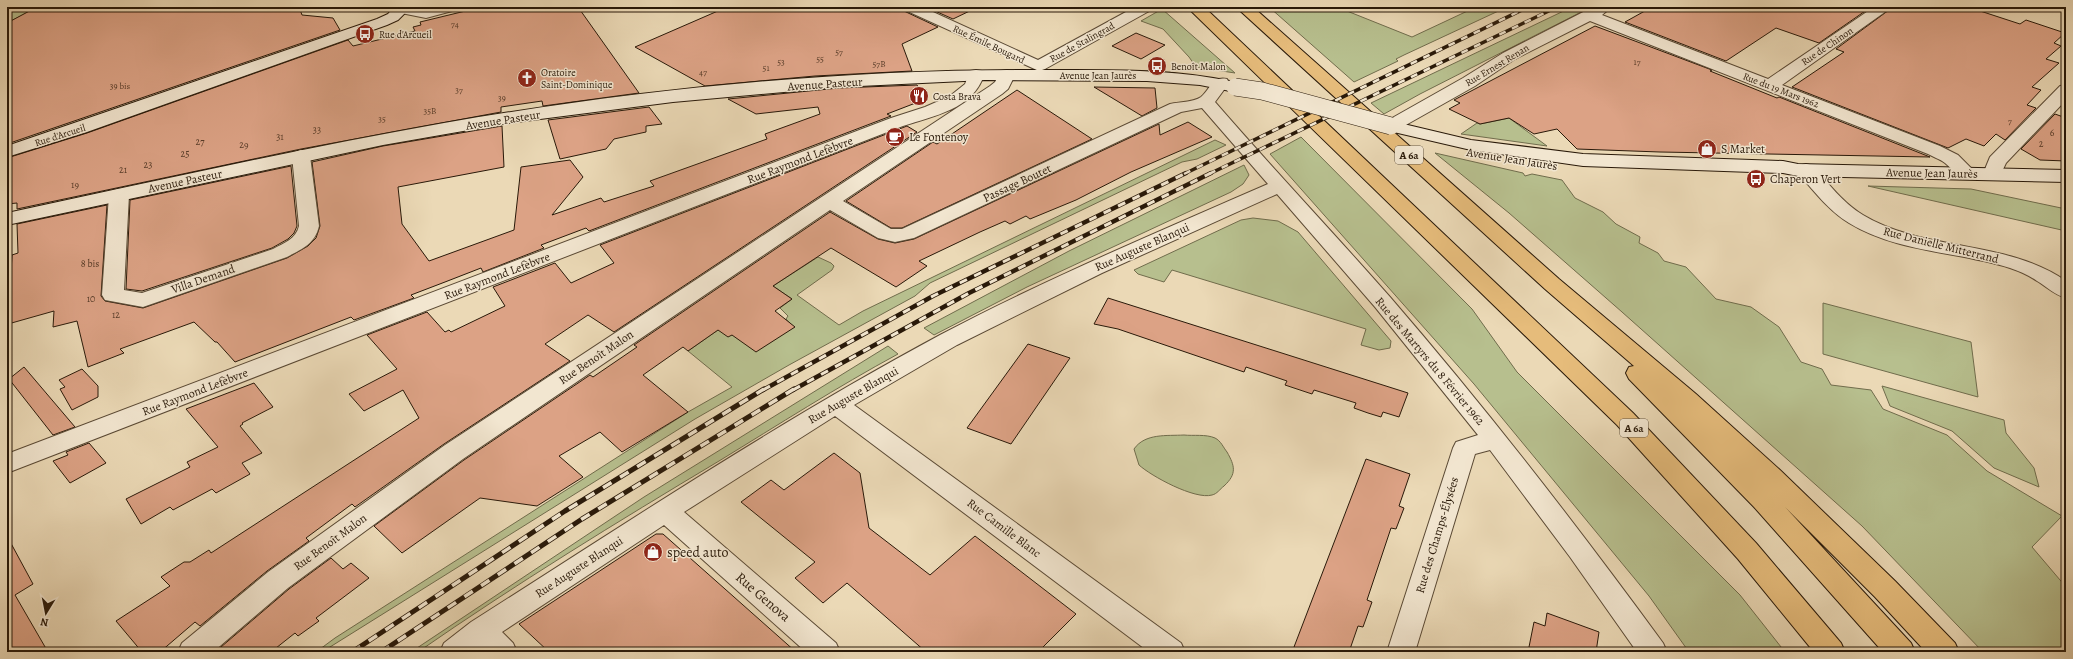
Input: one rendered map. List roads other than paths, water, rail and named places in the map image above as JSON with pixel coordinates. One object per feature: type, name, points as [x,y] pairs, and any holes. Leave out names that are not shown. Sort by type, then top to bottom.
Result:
[{"type":"highway","name":"A 6a","points":[[1195,7],[1625,418],[1747,551],[1831,652]]},
{"type":"highway","name":"A 6a","points":[[1244,7],[1552,284],[1688,400],[1760,467],[1885,589],[1946,652]]},
{"type":"highway","points":[[1552,284],[1673,411],[1763,500],[1861,606],[1901,652]]},
{"type":"street","name":"Rue d'Arcueil","points":[[7,152],[89,126],[382,22],[393,17],[401,8],[426,13],[451,7]]},
{"type":"street","name":"Rue Émile Bougard","points":[[910,7],[1039,71]]},
{"type":"street","name":"Rue de Chinon","points":[[1769,86],[1884,7]]},
{"type":"street","name":"Rue de Stalingrad","points":[[1039,71],[1143,9]]},
{"type":"street","name":"Rue du 19 Mars 1962","points":[[1596,11],[1769,86],[1934,150],[1951,159],[1968,174]]},
{"type":"street","name":"Rue Ernest Renan","points":[[1391,126],[1434,100],[1469,82],[1509,56],[1596,11]]},
{"type":"street","name":"Avenue Jean Jaurès","points":[[1007,75],[1039,71],[1190,78],[1262,91],[1438,138],[1505,151],[1583,160],[1776,167],[1802,170],[2066,176]]},
{"type":"street","name":"Rue Raymond Lefèbvre","points":[[7,464],[897,122],[940,107],[966,94],[972,88],[976,75]]},
{"type":"street","name":"Avenue Pasteur","points":[[7,219],[301,156],[508,118],[736,90],[874,80],[1007,75]]},
{"type":"street","name":"Rue Benoît Malon","points":[[192,652],[278,580],[454,452],[830,202],[1002,85],[1007,75]]},
{"type":"street","name":"Avenue Jean Jaurès","points":[[1228,85],[1258,97],[1386,132],[1470,153],[1531,164],[1582,168],[1788,174],[1802,170]]},
{"type":"street","points":[[1206,102],[1228,85]]},
{"type":"street","points":[[1992,174],[1997,161],[2066,90]]},
{"type":"street","name":"Rue des Martyrs du 8 Février 1962","points":[[1206,102],[1340,253],[1495,440],[1538,493],[1653,652]]},
{"type":"street","name":"Passage Boutet","points":[[830,202],[885,234],[895,236],[907,234],[1176,108],[1206,102]]},
{"type":"street","points":[[897,122],[915,119],[927,120],[934,126],[925,136]]},
{"type":"street","name":"Villa Demand","points":[[118,195],[113,295],[143,300],[280,253],[304,239],[309,226],[301,156]]},
{"type":"street","name":"Rue Danielle Mitterrand","points":[[1802,170],[1836,203],[1856,219],[1893,235],[2022,266],[2042,274],[2066,291]]},
{"type":"street","name":"Rue Auguste Blanqui","points":[[454,652],[481,632],[665,511],[836,404],[949,340],[1095,268],[1280,186]]},
{"type":"street","name":"Rue Camille Blanc","points":[[836,404],[1171,652]]},
{"type":"street","name":"Rue des Champs-Élysées","points":[[1401,652],[1465,448],[1495,440]]},
{"type":"street","name":"Rue Genova","points":[[665,511],[826,652]]},
{"type":"street","points":[[481,632],[503,652]]},
{"type":"railway","points":[[1184,174],[1528,7]]},
{"type":"railway","points":[[1209,174],[1557,7]]},
{"type":"railway","points":[[763,390],[933,296],[1186,173]]},
{"type":"railway","points":[[793,390],[969,293],[1211,173]]},
{"type":"railway","points":[[352,652],[565,511],[764,389]]},
{"type":"railway","points":[[381,652],[582,519],[794,389]]},
{"type":"place","name":"Rue d'Arcueil","points":[[365,34]]},
{"type":"place","name":"Benoît Malon","points":[[1157,66]]},
{"type":"place","name":"Oratoire Saint-Dominique","points":[[527,78]]},
{"type":"place","name":"Costa Brava","points":[[919,96]]},
{"type":"place","name":"Le Fontenoy","points":[[895,137]]},
{"type":"place","name":"S Market","points":[[1707,149]]},
{"type":"place","name":"Chaperon Vert","points":[[1756,179]]},
{"type":"place","name":"speed auto","points":[[653,552]]}]
